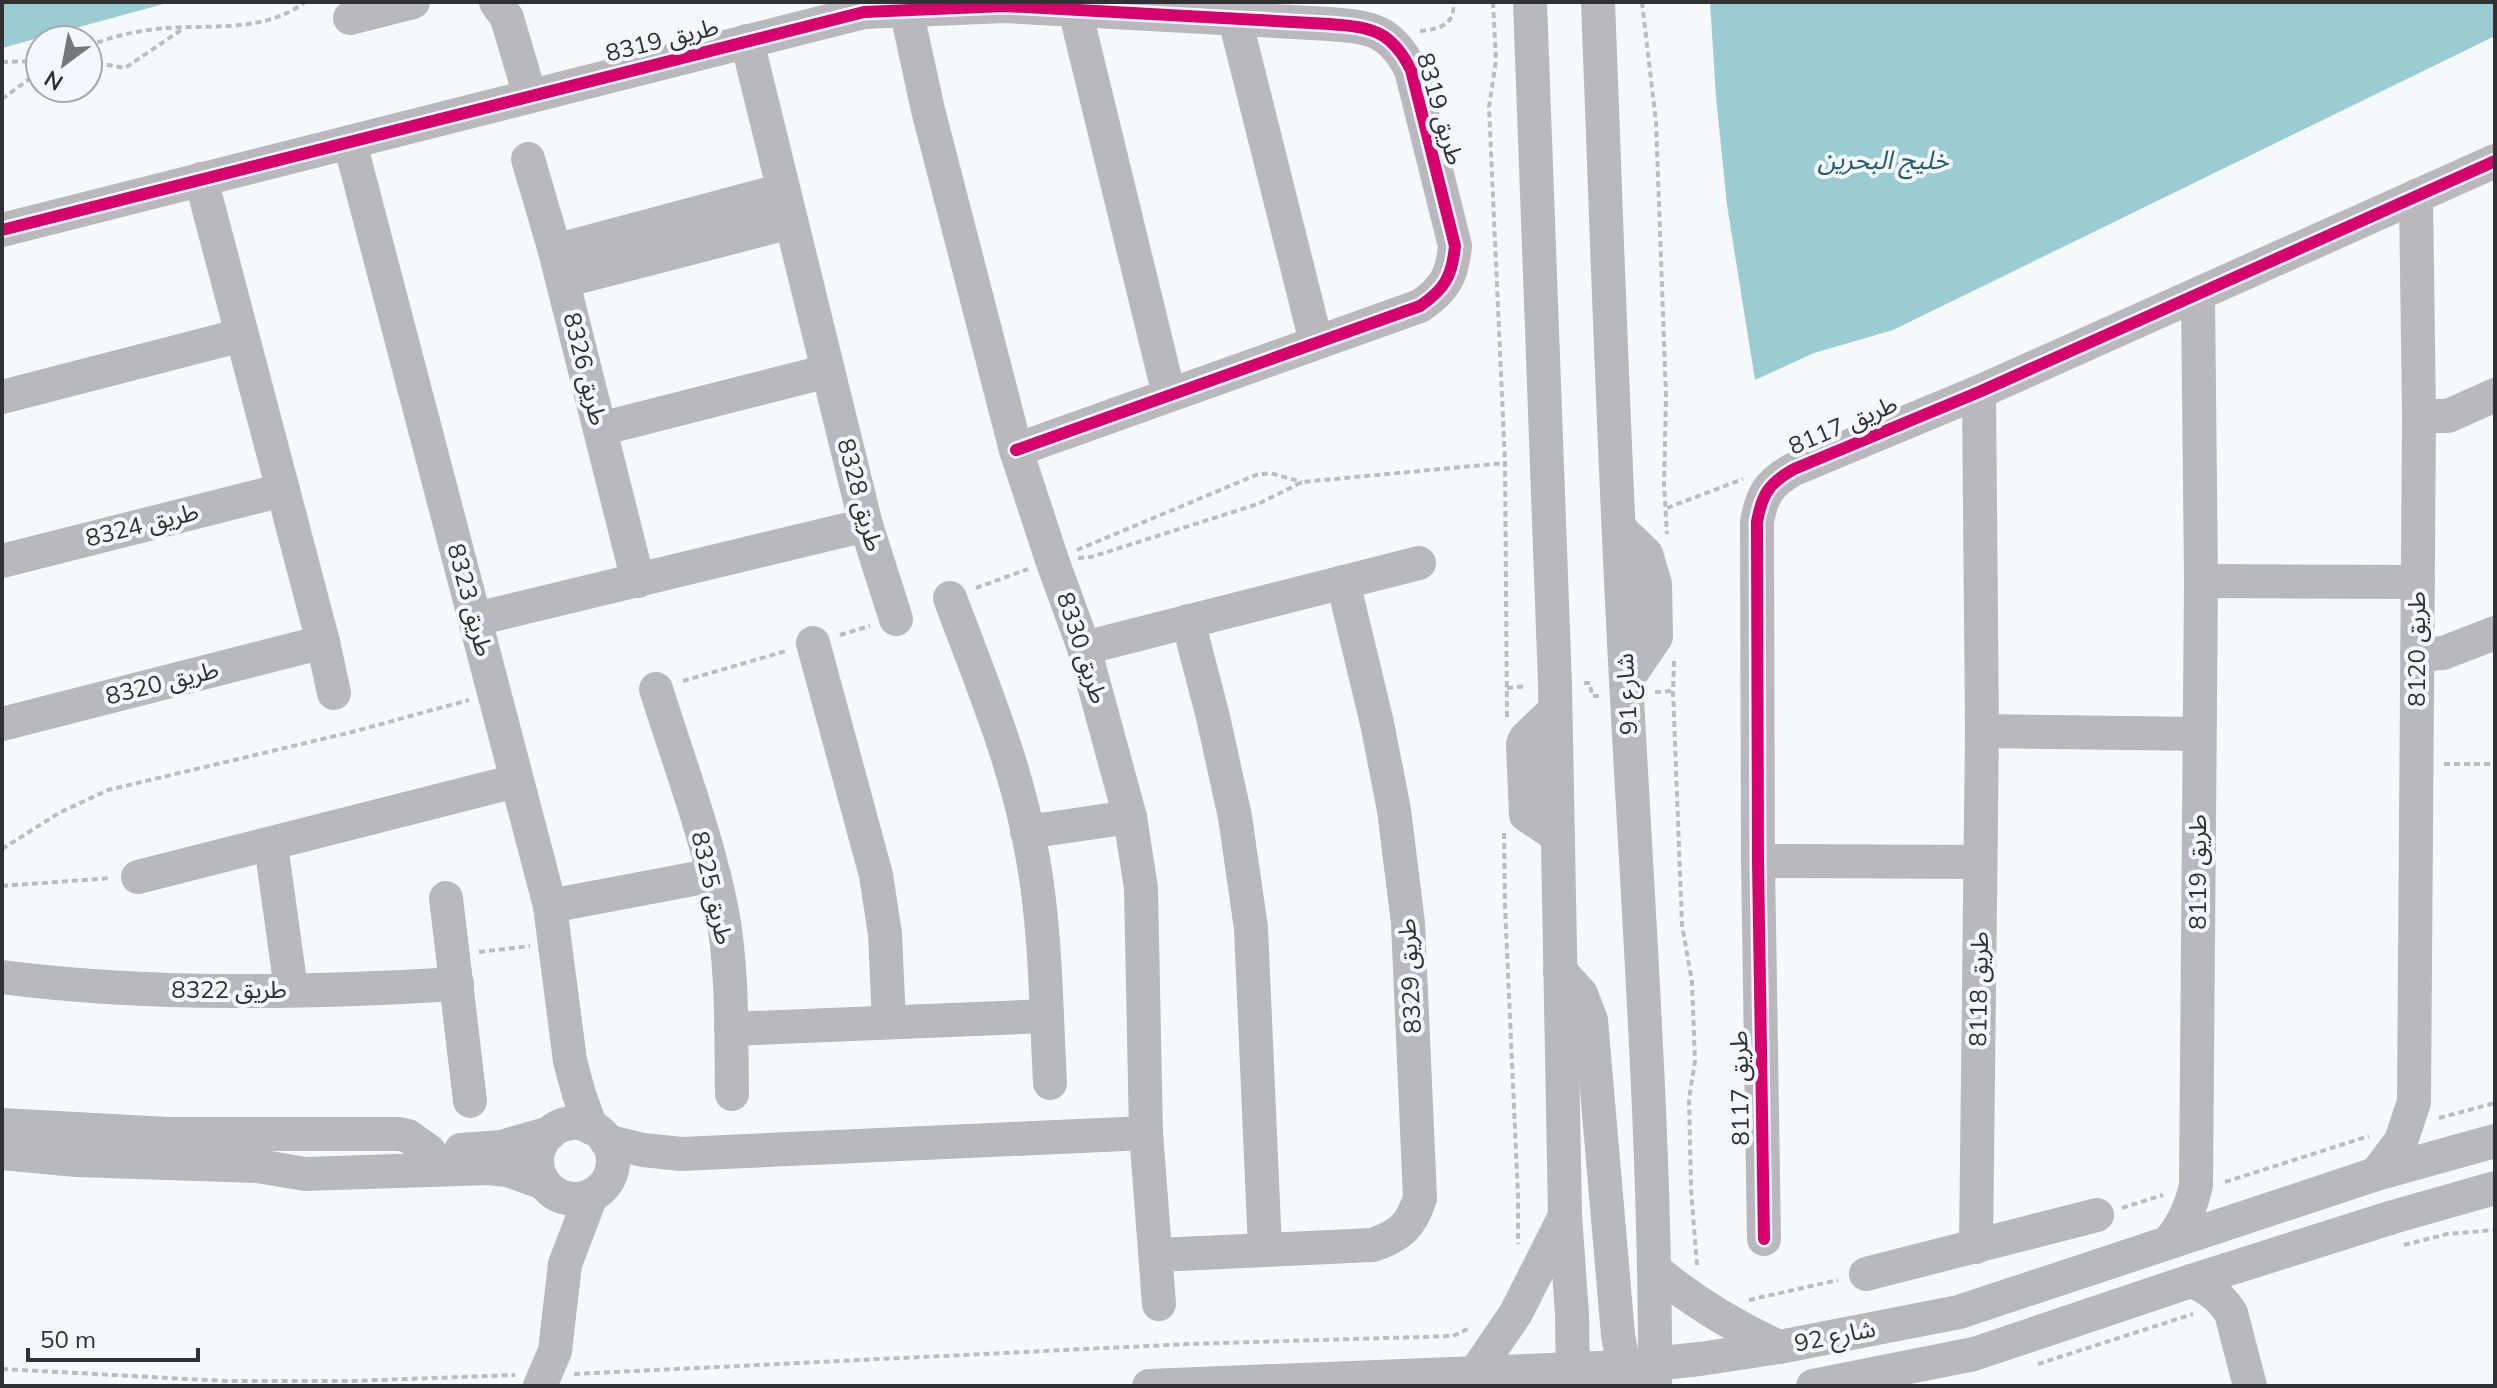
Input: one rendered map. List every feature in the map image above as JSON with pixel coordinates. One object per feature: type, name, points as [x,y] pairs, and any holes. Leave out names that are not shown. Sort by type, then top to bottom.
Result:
[{"type":"street","points":[[350,18],[413,2]]},
{"type":"street","points":[[496,2],[507,18],[530,96]]},
{"type":"street","points":[[1530,2],[1555,698],[1565,1215],[1572,1314],[1572,1378]]},
{"type":"street","name":"شارع 91","points":[[1598,2],[1626,688],[1643,964],[1654,1269],[1641,1376]]},
{"type":"street","name":"طريق 8319","points":[[2,230],[864,12],[1005,6],[1363,26],[1381,33],[1401,49],[1411,70],[1455,246],[1453,266],[1446,283],[1435,296],[1420,306],[1016,450]]},
{"type":"street","name":"طريق 8330","points":[[906,9],[928,110],[1016,450],[1084,648],[1130,817],[1141,888],[1146,1133],[1159,1304]]},
{"type":"street","points":[[1075,10],[1169,395]]},
{"type":"street","points":[[1235,19],[1316,342]]},
{"type":"street","name":"طريق 8328","points":[[747,41],[866,525],[896,619]]},
{"type":"street","name":"طريق 8323","points":[[350,143],[550,906],[570,1061],[579,1094],[599,1134]]},
{"type":"street","name":"طريق 8326","points":[[528,159],[559,266],[638,581]]},
{"type":"street","name":"طريق 8117","points":[[1764,1239],[1757,522],[1766,491],[1777,478],[1794,469],[1979,392],[2495,161]]},
{"type":"street","points":[[201,179],[334,693]]},
{"type":"street","name":"طريق 8120","points":[[2416,196],[2419,416],[2415,1116],[2425,1144],[2423,1161]]},
{"type":"street","points":[[559,266],[787,206]]},
{"type":"street","name":"طريق 8119","points":[[2169,1242],[2182,1225],[2201,1178],[2198,295]]},
{"type":"street","points":[[2,397],[242,335]]},
{"type":"street","points":[[600,429],[828,371]]},
{"type":"street","name":"طريق 8118","points":[[1976,1247],[1982,731],[1979,392]]},
{"type":"street","points":[[2419,416],[2448,416],[2495,395]]},
{"type":"street","name":"طريق 8324","points":[[2,561],[283,490]]},
{"type":"street","points":[[476,619],[866,525]]},
{"type":"street","points":[[1084,648],[1419,563]]},
{"type":"street","points":[[2201,581],[2418,582]]},
{"type":"street","name":"طريق 8329","points":[[1157,1255],[1373,1245],[1393,1238],[1405,1227],[1415,1214],[1420,1198],[1408,923],[1396,825],[1377,723],[1343,582]]},
{"type":"street","points":[[950,598],[1012,767],[1033,859],[1041,926],[1050,1083]]},
{"type":"street","points":[[1188,621],[1235,817],[1251,928],[1265,1249]]},
{"type":"street","points":[[2417,655],[2443,653],[2495,633]]},
{"type":"street","name":"طريق 8320","points":[[2,724],[323,642]]},
{"type":"street","points":[[813,643],[876,875],[885,934],[889,1022]]},
{"type":"street","name":"طريق 8325","points":[[656,689],[714,875],[728,954],[732,1094]]},
{"type":"street","points":[[1982,731],[2199,734]]},
{"type":"street","points":[[138,877],[516,781]]},
{"type":"street","points":[[1027,832],[1130,817]]},
{"type":"street","points":[[271,845],[291,989]]},
{"type":"street","points":[[1758,861],[1980,862]]},
{"type":"street","points":[[550,906],[714,875]]},
{"type":"street","points":[[446,898],[470,1101]]},
{"type":"street","name":"طريق 8322","points":[[2,977],[179,991],[383,989],[455,970]]},
{"type":"street","points":[[1560,971],[1581,994],[1591,1020],[1618,1335],[1641,1376]]},
{"type":"street","points":[[731,1029],[1046,1016]]},
{"type":"street","name":"طريق 8323","points":[[551,1132],[570,1061]]},
{"type":"street","name":"طريق 8120","points":[[2376,1174],[2415,1116]]},
{"type":"street","points":[[258,1166],[306,1156],[501,1147],[576,1124],[643,1150],[681,1154],[1146,1133]]},
{"type":"street","points":[[2,1125],[168,1134],[399,1134],[429,1151]]},
{"type":"street","points":[[551,1132],[543,1141],[537,1162],[558,1214],[565,1264],[555,1374]]},
{"type":"street","points":[[565,1264],[613,1161],[599,1134]]},
{"type":"street","name":"شارع 92","points":[[1149,1386],[1475,1373],[1572,1378],[1641,1376],[1959,1312],[2376,1174],[2495,1141]]},
{"type":"street","points":[[2,1153],[77,1160],[258,1166],[305,1174],[489,1168],[507,1170],[570,1199],[599,1189],[643,1164],[681,1154]]},
{"type":"street","points":[[2293,1249],[2303,1228],[2400,1191],[2407,1186],[2423,1161]]},
{"type":"street","points":[[2201,1178],[2232,1207],[2248,1216]]},
{"type":"street","name":"شارع 92","points":[[1813,1386],[1974,1354],[2247,1263],[2495,1188]]},
{"type":"street","points":[[1475,1373],[1521,1304],[1565,1215]]},
{"type":"street","points":[[1866,1274],[2097,1215]]},
{"type":"street","points":[[2230,1314],[2247,1263]]},
{"type":"street","points":[[1654,1269],[1711,1313],[1779,1347]]},
{"type":"street","points":[[2191,1281],[2210,1289],[2230,1314],[2250,1386]]},
{"type":"path","points":[[104,41],[137,32],[253,24],[285,14],[305,2]]},
{"type":"path","points":[[1381,33],[1441,29],[1451,18],[1453,2]]},
{"type":"path","points":[[1493,2],[1496,60],[1489,107],[1505,463],[1506,730]]},
{"type":"path","points":[[1642,2],[1656,122],[1666,397],[1664,485],[1670,547]]},
{"type":"path","points":[[104,64],[125,68],[184,28]]},
{"type":"path","points":[[2,62],[24,61]]},
{"type":"path","points":[[2,99],[24,83]]},
{"type":"path","points":[[950,598],[1052,560],[1256,475],[1270,473],[1302,482],[1505,463]]},
{"type":"path","points":[[1052,560],[1091,557],[1258,504],[1302,482]]},
{"type":"path","points":[[656,689],[896,619]]},
{"type":"path","points":[[1674,653],[1682,925],[1692,982],[1695,1061],[1689,1099],[1691,1189],[1698,1269]]},
{"type":"path","points":[[1507,688],[1555,698],[1590,683],[1592,696],[1626,688],[1673,691]]},
{"type":"path","points":[[2,849],[59,813],[108,790],[352,732],[495,693]]},
{"type":"path","points":[[2417,764],[2495,764]]},
{"type":"path","points":[[1504,827],[1518,1254]]},
{"type":"path","points":[[2,886],[138,877]]},
{"type":"path","points":[[455,970],[556,943]]},
{"type":"path","points":[[2097,1215],[2201,1178],[2326,1152],[2415,1116],[2495,1103]]},
{"type":"path","points":[[2401,1246],[2447,1234],[2495,1230]]},
{"type":"path","points":[[1741,1301],[1866,1274]]},
{"type":"path","points":[[2034,1366],[2230,1314]]},
{"type":"path","points":[[2,1369],[225,1381],[353,1381],[1188,1344],[1453,1336],[1475,1323]]},
{"type":"water","points":[[2,2],[171,2],[90,24],[24,24],[24,42],[2,48]]},
{"type":"water","name":"خليج البحرين","points":[[1710,2],[2495,2],[2495,36],[1893,330],[1814,353],[1755,380],[1727,205]]},
{"type":"cycle path","points":[[2,230],[864,12],[1005,6],[1344,25],[1378,33],[1396,46],[1411,70],[1455,246],[1449,274],[1436,294],[1420,306],[1016,450]]},
{"type":"cycle path","points":[[1764,1239],[1757,522],[1768,490],[1794,469],[1979,392],[2495,161]]}]
